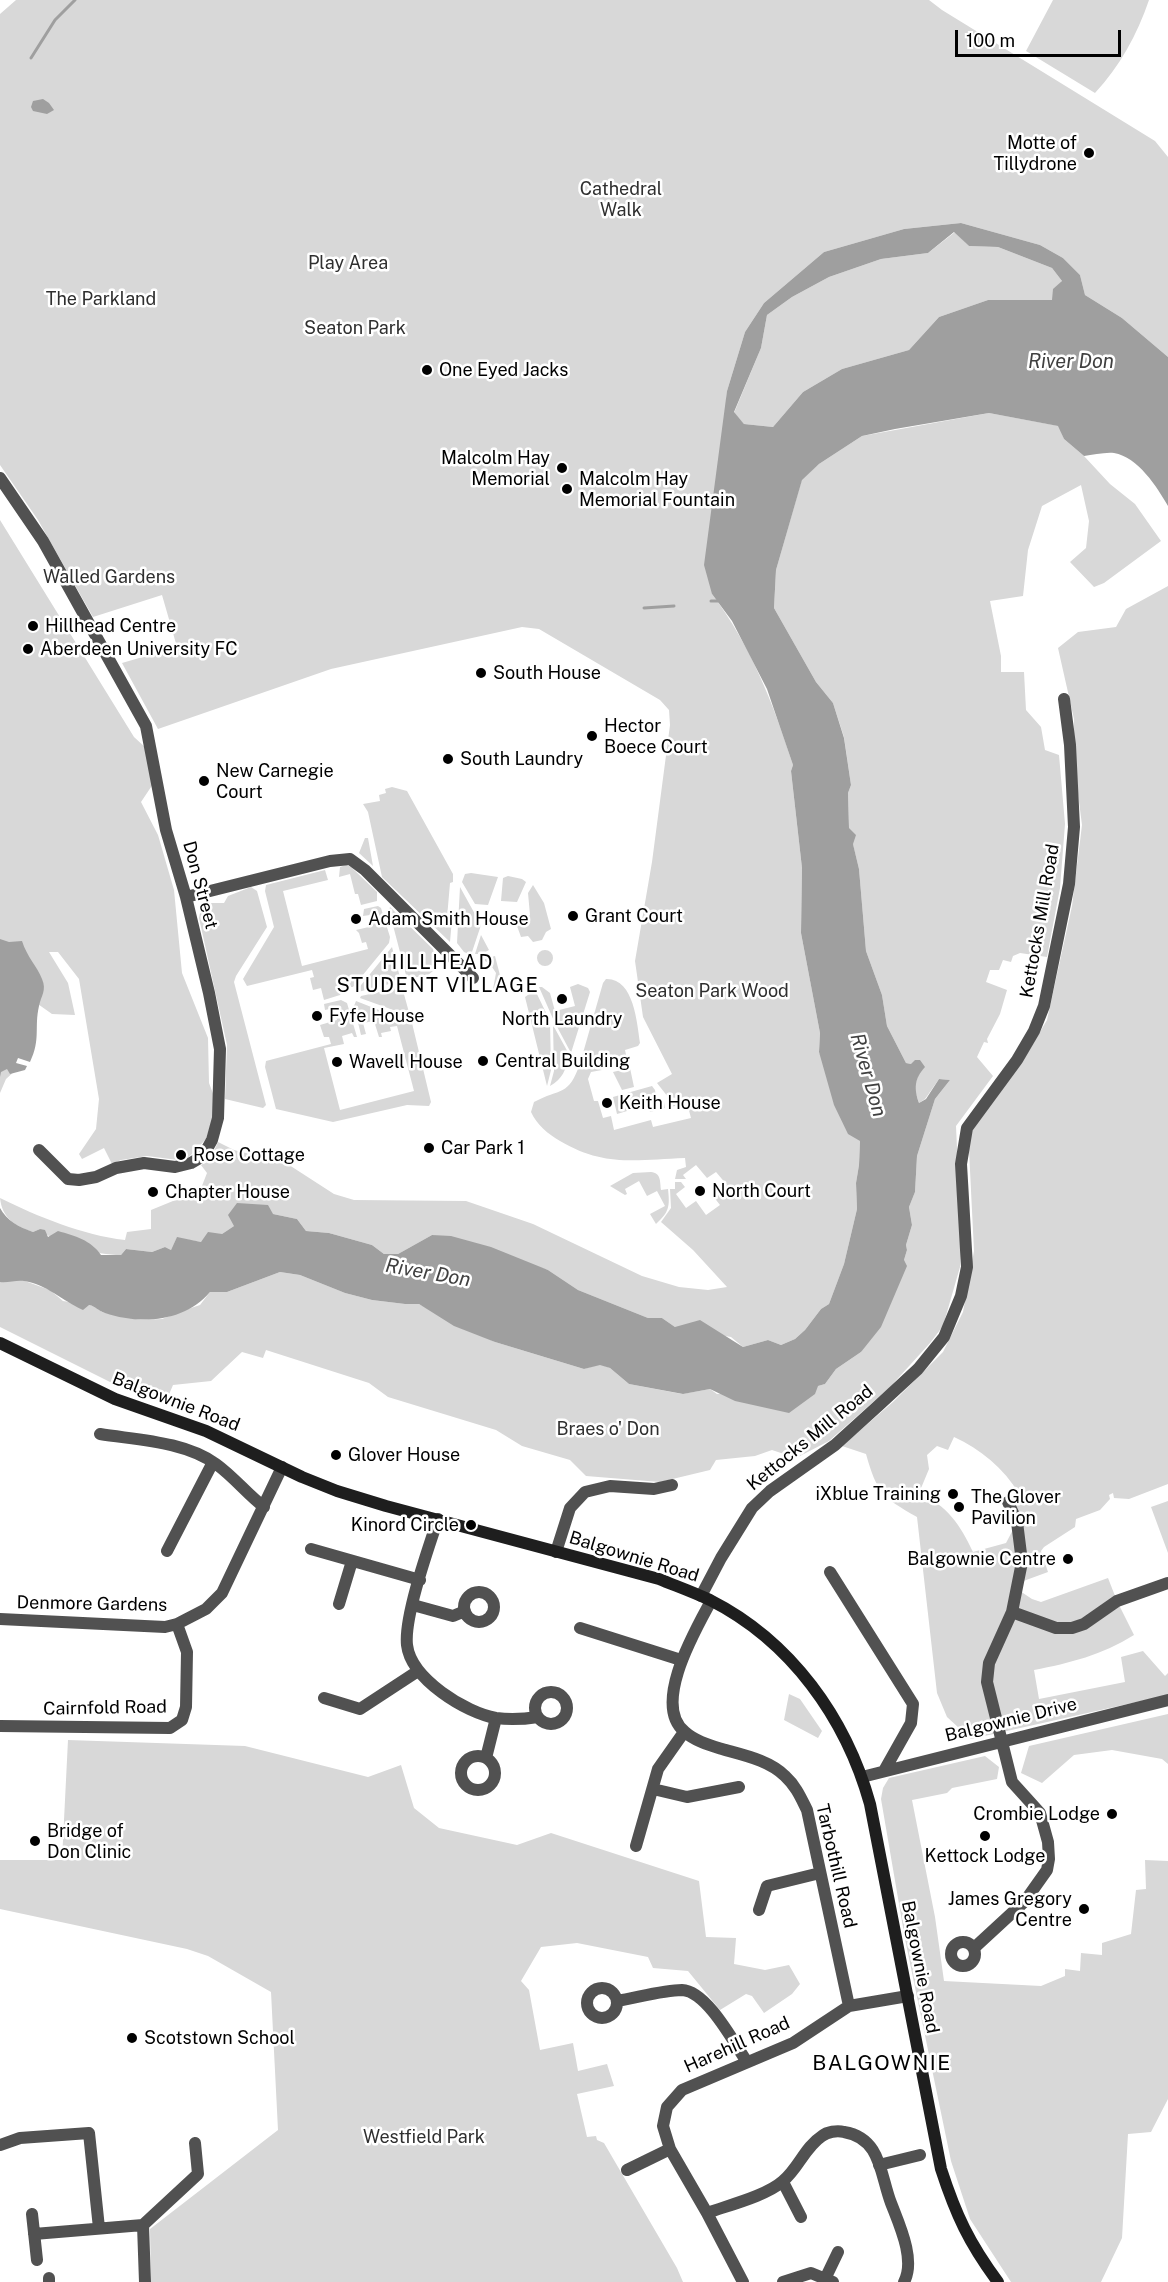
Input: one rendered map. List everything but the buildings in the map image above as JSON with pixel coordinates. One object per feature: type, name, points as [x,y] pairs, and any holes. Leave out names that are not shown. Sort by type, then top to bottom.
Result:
[{"type":"street","name":"Don Street","points":[[0,478],[43,541],[142,716],[149,736],[166,830],[186,897],[220,1048],[218,1118],[212,1140],[203,1156],[191,1163],[175,1167],[144,1163],[116,1168],[96,1177],[79,1180],[68,1179],[39,1150]]},
{"type":"street","name":"Kettocks Mill Road","points":[[706,1598],[721,1558],[752,1508],[770,1491],[834,1445],[886,1399],[932,1354],[954,1318],[967,1267],[961,1164],[967,1128],[1017,1060],[1039,1021],[1069,884],[1074,827],[1070,745],[1064,699]]},
{"type":"street","points":[[186,897],[330,861],[350,859],[365,870],[473,978]]},
{"type":"street","name":"Balgownie Road","points":[[0,1342],[115,1399],[206,1431],[320,1485],[355,1497],[659,1580],[706,1598],[754,1628],[776,1646],[807,1678],[834,1716],[862,1777],[870,1804],[941,2169],[962,2227],[998,2282]]},
{"type":"street","points":[[100,1434],[177,1447],[213,1462],[236,1479],[264,1507]]},
{"type":"street","points":[[168,1551],[213,1462]]},
{"type":"street","name":"Denmore Gardens","points":[[0,1619],[165,1627],[206,1609],[222,1593],[282,1467]]},
{"type":"street","points":[[556,1551],[570,1508],[585,1492],[610,1486],[654,1489],[672,1485]]},
{"type":"street","points":[[974,1948],[1025,1901],[1047,1870],[1049,1859],[1048,1842],[1040,1813],[1012,1782],[987,1682],[989,1663],[1012,1612],[1022,1562],[1017,1522],[1008,1502]]},
{"type":"street","points":[[438,1520],[413,1605],[407,1647],[418,1671],[439,1692],[471,1709],[496,1718],[538,1717]]},
{"type":"street","points":[[311,1549],[420,1580]]},
{"type":"street","points":[[339,1604],[352,1561]]},
{"type":"street","points":[[830,1572],[913,1704],[911,1723],[884,1771]]},
{"type":"street","points":[[1012,1612],[1056,1629],[1072,1628],[1084,1624],[1117,1601],[1168,1582]]},
{"type":"street","points":[[636,1846],[658,1769],[684,1732],[675,1717],[674,1696],[681,1660],[706,1598]]},
{"type":"street","points":[[413,1605],[453,1616],[465,1611]]},
{"type":"street","name":"Cairnfold Road","points":[[0,1726],[170,1728],[176,1725],[182,1720],[186,1707],[187,1652],[177,1623]]},
{"type":"street","points":[[580,1628],[681,1660]]},
{"type":"street","points":[[324,1698],[360,1709],[418,1671]]},
{"type":"street","name":"Balgownie Drive","points":[[862,1777],[1001,1740],[1168,1700]]},
{"type":"street","points":[[486,1758],[496,1718]]},
{"type":"street","name":"Tarbothill Road","points":[[684,1732],[698,1741],[769,1764],[784,1774],[795,1787],[807,1810],[849,2006]]},
{"type":"street","points":[[653,1789],[687,1797],[739,1787]]},
{"type":"street","points":[[759,1910],[767,1886],[820,1873]]},
{"type":"street","points":[[616,2001],[682,1990],[693,1993],[717,2018],[747,2062]]},
{"type":"street","name":"Harehill Road","points":[[743,2282],[707,2213],[670,2150],[663,2126],[667,2107],[682,2090],[793,2043],[849,2006],[908,1996]]},
{"type":"street","points":[[707,2213],[753,2197],[783,2182],[823,2135],[839,2131],[856,2134],[872,2147],[906,2247],[908,2275],[904,2282]]},
{"type":"street","points":[[0,2145],[20,2138],[89,2133],[99,2228]]},
{"type":"street","points":[[34,2234],[143,2225],[198,2174],[195,2143]]},
{"type":"street","points":[[627,2170],[670,2150]]},
{"type":"street","points":[[879,2165],[920,2155]]},
{"type":"street","points":[[783,2182],[801,2217]]},
{"type":"street","points":[[32,2214],[37,2260]]},
{"type":"street","points":[[143,2225],[145,2282]]},
{"type":"street","points":[[783,2282],[811,2273],[829,2280],[838,2252]]},
{"type":"green space","name":"Seaton Park","points":[[16,0],[929,0],[1155,141],[1168,157],[1168,357],[1122,318],[1085,295],[1080,275],[1063,258],[1040,245],[961,223],[904,229],[824,252],[764,303],[745,332],[727,391],[712,594],[738,634],[760,676],[793,765],[791,771],[802,868],[801,933],[820,1033],[819,1052],[860,1141],[856,1183],[857,1209],[844,1264],[829,1304],[821,1309],[795,1339],[781,1345],[768,1340],[743,1347],[731,1337],[675,1327],[662,1318],[648,1318],[578,1290],[548,1270],[432,1235],[398,1254],[384,1254],[372,1245],[329,1233],[306,1231],[297,1219],[273,1214],[234,1226],[222,1234],[201,1242],[177,1238],[171,1250],[165,1247],[152,1252],[126,1249],[121,1255],[111,1255],[67,1245],[40,1229],[33,1232],[26,1230],[10,1220],[3,1211],[0,1198],[61,1224],[109,1238],[125,1240],[127,1232],[151,1229],[151,1210],[173,1201],[198,1196],[207,1173],[201,1165],[210,1160],[218,1142],[234,1150],[286,1163],[334,1194],[354,1200],[466,1201],[533,1224],[642,1276],[679,1287],[708,1290],[727,1287],[693,1250],[661,1222],[671,1208],[670,1189],[675,1189],[675,1182],[681,1182],[685,1187],[676,1194],[686,1208],[696,1201],[706,1215],[720,1205],[713,1196],[727,1185],[716,1172],[707,1178],[696,1165],[683,1175],[686,1179],[675,1179],[677,1170],[686,1167],[685,1158],[621,1160],[591,1155],[551,1135],[531,1112],[534,1102],[567,1087],[580,1063],[602,1070],[591,1072],[588,1079],[594,1101],[598,1101],[603,1118],[611,1116],[614,1130],[651,1120],[653,1127],[691,1118],[687,1103],[671,1107],[670,1102],[687,1101],[687,1099],[668,1097],[657,1083],[672,1074],[643,1017],[635,961],[652,862],[670,725],[669,710],[660,700],[539,629],[522,627],[331,669],[158,729],[122,663],[177,647],[162,595],[93,617],[38,520],[0,465],[0,14]]},
{"type":"green space","points":[[1053,0],[1149,0],[1127,50],[1095,93],[1026,51]]},
{"type":"green space","points":[[955,232],[969,246],[998,247],[1052,268],[1062,281],[1052,301],[988,300],[939,317],[909,350],[842,369],[803,392],[773,427],[744,424],[734,413],[761,348],[767,315],[792,297],[829,277],[881,259],[928,253]]},
{"type":"green space","name":"Braes o' Don","points":[[989,413],[1059,426],[1064,439],[1084,456],[1110,484],[1135,504],[1161,541],[1104,583],[1094,587],[1070,562],[1086,548],[1089,521],[1081,485],[1042,506],[1028,550],[1023,596],[990,601],[1001,656],[1001,672],[1024,672],[1026,710],[1041,727],[1045,750],[1059,755],[1065,824],[1060,888],[1047,957],[1020,953],[1013,956],[1011,962],[1003,960],[999,970],[990,970],[986,982],[1007,990],[1000,1014],[987,1039],[988,1043],[984,1042],[977,1057],[993,1076],[956,1126],[961,1237],[960,1267],[943,1326],[890,1387],[829,1441],[796,1458],[772,1450],[755,1456],[716,1460],[710,1470],[660,1482],[586,1476],[570,1460],[522,1446],[496,1430],[388,1397],[369,1383],[266,1350],[263,1358],[242,1352],[211,1381],[173,1385],[165,1404],[120,1387],[0,1327],[0,1282],[22,1280],[50,1290],[63,1301],[95,1306],[102,1312],[140,1320],[162,1319],[200,1305],[210,1292],[227,1292],[280,1272],[300,1275],[345,1293],[372,1300],[419,1304],[495,1342],[584,1369],[600,1364],[610,1368],[629,1384],[682,1394],[710,1389],[717,1394],[818,1386],[825,1384],[836,1369],[861,1352],[904,1260],[912,1225],[909,1207],[915,1192],[917,1156],[935,1099],[950,1080],[939,1079],[925,1099],[919,1103],[914,1088],[919,1073],[911,1064],[906,1063],[887,1026],[882,995],[866,951],[859,869],[849,828],[848,793],[851,785],[844,737],[833,703],[816,682],[774,608],[776,570],[802,479],[819,464],[862,436]]},
{"type":"green space","points":[[0,520],[134,737],[146,748],[153,784],[141,802],[158,835],[174,890],[182,973],[208,1038],[209,1083],[214,1096],[213,1118],[206,1139],[188,1158],[178,1160],[147,1156],[121,1160],[112,1164],[104,1148],[82,1159],[79,1154],[96,1129],[99,1099],[79,979],[58,952],[49,952],[68,983],[75,1015],[52,1014],[35,1002],[22,1055],[13,1059],[17,1069],[6,1079],[0,1093]]},
{"type":"green space","points":[[1168,586],[1168,1484],[1129,1499],[1114,1498],[1113,1493],[1109,1495],[1110,1499],[1100,1510],[1076,1519],[1075,1527],[1044,1547],[1041,1551],[1048,1572],[1018,1583],[1017,1589],[1041,1602],[1108,1578],[1134,1635],[1110,1648],[1086,1657],[1034,1670],[1039,1699],[1125,1682],[1121,1657],[1143,1651],[1165,1676],[1168,1673],[1168,1695],[971,1739],[947,1717],[937,1693],[917,1517],[882,1493],[866,1454],[842,1446],[893,1402],[943,1352],[963,1312],[974,1251],[968,1130],[1021,1064],[1047,1020],[1072,906],[1082,825],[1074,763],[1074,719],[1058,648],[1078,632],[1116,627],[1126,609]],"holes":[[[954,1437],[982,1453],[999,1468],[1019,1494],[1008,1502],[1017,1522],[1006,1543],[973,1552],[952,1517],[938,1504],[919,1493],[929,1469],[927,1455],[937,1446],[948,1450]]]},
{"type":"green space","points":[[392,787],[407,791],[453,874],[447,918],[452,919],[450,942],[382,877],[368,812],[363,804],[380,801],[379,795],[386,793],[385,789]]},
{"type":"green space","points":[[365,838],[368,838],[373,866],[359,853]]},
{"type":"green space","points":[[346,865],[377,892],[377,901],[361,905],[358,894],[355,894],[350,874],[339,877],[340,867]]},
{"type":"green space","points":[[325,870],[328,880],[283,891],[302,966],[368,949],[366,942],[362,943],[356,930],[373,926],[370,915],[363,916],[364,909],[378,906],[381,908],[390,937],[389,943],[353,987],[345,987],[340,995],[324,1000],[321,988],[313,990],[310,978],[314,977],[312,970],[247,986],[243,979],[274,927],[265,891],[266,885]]},
{"type":"green space","points":[[465,874],[498,877],[488,905],[475,904],[462,882]]},
{"type":"green space","points":[[508,876],[526,882],[517,902],[501,901],[503,878]]},
{"type":"green space","points":[[533,885],[544,903],[551,929],[546,932],[542,940],[533,942],[528,936],[521,937],[517,926],[530,915],[528,893]]},
{"type":"green space","points":[[251,887],[257,891],[267,927],[234,982],[266,1105],[263,1108],[225,1099],[227,1045],[199,918],[201,908],[205,903],[224,903],[228,896]]},
{"type":"green space","points":[[460,887],[481,925],[471,955],[464,952],[457,943]]},
{"type":"green space","points":[[390,907],[433,949],[438,967],[428,975],[407,979]]},
{"type":"green space","points":[[481,935],[489,950],[482,954],[475,954]]},
{"type":"green space","points":[[392,947],[401,981],[358,992],[357,990]]},
{"type":"green space","points":[[545,950],[551,952],[553,958],[551,964],[545,966],[539,964],[537,958],[539,952]]},
{"type":"green space","points":[[495,956],[503,987],[493,989],[496,973],[485,959]]},
{"type":"green space","points":[[606,979],[623,986],[628,994],[635,1014],[640,1043],[638,1046],[625,1050],[628,1064],[606,1068],[581,1060]]},
{"type":"green space","points":[[578,984],[588,988],[590,992],[571,1053],[539,987],[550,993],[555,1011],[575,1006],[570,987]]},
{"type":"green space","points":[[402,987],[410,1016],[360,998],[361,996]]},
{"type":"green space","points":[[535,990],[550,1021],[551,1070],[547,1086],[525,997]]},
{"type":"green space","points":[[341,1000],[347,1003],[357,1037],[354,1037],[352,1033],[342,1036],[344,1044],[324,1048],[340,1110],[414,1091],[397,1026],[390,1027],[391,1031],[381,1033],[382,1037],[379,1037],[374,1021],[363,1023],[366,1034],[361,1035],[354,1006],[356,1001],[412,1023],[431,1102],[429,1106],[407,1105],[333,1122],[276,1109],[265,1067],[266,1061],[331,1044],[329,1037],[324,1037],[320,1025],[337,1020],[334,1008],[325,1010],[324,1004]]},
{"type":"green space","points":[[553,1025],[570,1056],[561,1077],[550,1086],[554,1071]]},
{"type":"green space","points":[[630,1068],[634,1087],[622,1090],[613,1072]]},
{"type":"green space","points":[[652,1086],[656,1096],[630,1100],[627,1093]]},
{"type":"green space","points":[[620,1095],[627,1111],[617,1114],[613,1097]]},
{"type":"green space","points":[[664,1102],[665,1108],[650,1112],[648,1106],[632,1110],[631,1105]]},
{"type":"green space","points":[[651,1172],[658,1176],[661,1190],[668,1189],[668,1209],[656,1224],[650,1214],[665,1206],[657,1191],[647,1196],[639,1181],[625,1189],[627,1194],[625,1195],[610,1186],[633,1173]]},
{"type":"green space","points":[[1168,1501],[1168,1553],[1151,1507]]},
{"type":"green space","points":[[789,1694],[800,1699],[822,1731],[818,1738],[784,1720]]},
{"type":"green space","points":[[1168,1714],[1168,1764],[1162,1759],[1112,1750],[1074,1755],[1042,1783],[1021,1773],[1029,1746]]},
{"type":"green space","name":"Westfield Park","points":[[68,1740],[245,1746],[368,1777],[401,1765],[414,1808],[439,1828],[517,1845],[551,1833],[699,1881],[706,1937],[736,1938],[734,1964],[765,1970],[789,1965],[800,1984],[792,1994],[764,2013],[752,1996],[746,1994],[720,2010],[688,1971],[653,1968],[648,1957],[577,1943],[541,1947],[521,1981],[529,1990],[540,2050],[573,2043],[578,2071],[607,2064],[614,2086],[577,2094],[587,2137],[596,2136],[597,2140],[604,2143],[683,2282],[151,2282],[150,2229],[278,2130],[271,1992],[208,1956],[187,1949],[0,1909],[0,1860],[62,1860]]},
{"type":"green space","points":[[985,1756],[999,1767],[997,1779],[952,1788],[947,1793],[912,1800],[935,1917],[944,1981],[1041,1986],[1065,1976],[1065,1969],[1080,1971],[1081,1953],[1102,1955],[1102,1943],[1131,1934],[1136,1890],[1146,1889],[1145,1860],[1168,1861],[1168,2099],[1151,2132],[1128,2134],[1122,2238],[1101,2282],[1011,2282],[970,2219],[951,2161],[905,1939],[881,1799],[883,1788],[889,1778]]},
{"type":"water","points":[[43,99],[54,110],[47,114],[33,111],[31,107],[33,101]]},
{"type":"water","name":"River Don","points":[[961,223],[1040,245],[1063,258],[1080,275],[1085,295],[1122,318],[1168,357],[1168,506],[1146,474],[1131,460],[1114,453],[1084,456],[1064,439],[1058,426],[989,413],[862,436],[819,464],[802,480],[776,570],[774,608],[816,682],[833,703],[844,738],[851,785],[848,793],[849,828],[856,835],[853,844],[859,869],[866,951],[882,995],[887,1026],[906,1063],[911,1064],[915,1060],[920,1060],[925,1067],[916,1084],[919,1103],[926,1099],[939,1079],[950,1080],[935,1099],[917,1156],[915,1192],[909,1207],[912,1225],[904,1260],[907,1266],[881,1327],[861,1352],[836,1369],[825,1384],[818,1386],[815,1394],[789,1413],[735,1401],[710,1389],[683,1394],[629,1384],[610,1368],[600,1365],[584,1369],[495,1342],[454,1326],[419,1304],[372,1300],[345,1293],[300,1275],[280,1272],[227,1292],[210,1292],[188,1310],[147,1320],[119,1317],[89,1305],[83,1310],[32,1283],[0,1282],[0,1208],[18,1226],[33,1232],[40,1229],[45,1230],[48,1237],[58,1231],[87,1242],[101,1255],[121,1255],[126,1249],[152,1252],[165,1247],[171,1250],[177,1237],[201,1242],[208,1232],[222,1234],[234,1226],[228,1215],[237,1203],[268,1205],[273,1214],[297,1219],[306,1231],[329,1233],[372,1245],[384,1254],[398,1254],[432,1235],[451,1236],[491,1247],[548,1270],[578,1290],[648,1318],[662,1318],[675,1327],[700,1320],[743,1347],[768,1340],[781,1345],[795,1339],[821,1309],[829,1304],[844,1264],[857,1209],[856,1183],[860,1141],[848,1134],[834,1105],[819,1052],[820,1033],[801,933],[802,868],[791,771],[793,765],[767,689],[732,621],[712,594],[704,565],[727,391],[745,332],[764,303],[824,252],[904,229]],"holes":[[[954,232],[969,246],[998,247],[1052,268],[1062,281],[1053,289],[1052,300],[988,300],[939,317],[909,350],[842,369],[803,392],[773,427],[744,424],[734,412],[761,348],[767,315],[792,297],[829,277],[881,259],[928,253]]]},
{"type":"water","points":[[0,939],[9,942],[22,941],[44,986],[38,1014],[35,1047],[30,1062],[18,1058],[16,1063],[27,1066],[25,1070],[10,1074],[7,1069],[1,1072],[0,1077]]},
{"type":"waterway","points":[[31,58],[55,20],[75,0]]},
{"type":"waterway","points":[[711,601],[718,601]]},
{"type":"waterway","points":[[644,608],[674,606]]},
{"type":"place","name":"Motte of Tillydrone","points":[[1089,153]]},
{"type":"place","name":"One Eyed Jacks","points":[[427,370]]},
{"type":"place","name":"Malcolm Hay Memorial","points":[[562,468]]},
{"type":"place","name":"Malcolm Hay Memorial Fountain","points":[[567,489]]},
{"type":"place","name":"Hillhead Centre","points":[[33,626]]},
{"type":"place","name":"Aberdeen University FC","points":[[28,649]]},
{"type":"place","name":"South House","points":[[481,673]]},
{"type":"place","name":"Hector Boece Court","points":[[592,736]]},
{"type":"place","name":"South Laundry","points":[[448,759]]},
{"type":"place","name":"New Carnegie Court","points":[[204,781]]},
{"type":"place","name":"Grant Court","points":[[573,916]]},
{"type":"place","name":"Adam Smith House","points":[[356,919]]},
{"type":"place","name":"North Laundry","points":[[562,999]]},
{"type":"place","name":"Fyfe House","points":[[317,1016]]},
{"type":"place","name":"Central Building","points":[[483,1061]]},
{"type":"place","name":"Wavell House","points":[[337,1062]]},
{"type":"place","name":"Keith House","points":[[607,1103]]},
{"type":"place","name":"Car Park 1","points":[[429,1148]]},
{"type":"place","name":"Rose Cottage","points":[[181,1155]]},
{"type":"place","name":"North Court","points":[[700,1191]]},
{"type":"place","name":"Chapter House","points":[[153,1192]]},
{"type":"place","name":"Glover House","points":[[336,1455]]},
{"type":"place","name":"iXblue Training","points":[[953,1494]]},
{"type":"place","name":"The Glover Pavilion","points":[[959,1507]]},
{"type":"place","name":"Kinord Circle","points":[[471,1525]]},
{"type":"place","name":"Balgownie Centre","points":[[1068,1559]]},
{"type":"place","name":"Crombie Lodge","points":[[1112,1814]]},
{"type":"place","name":"Kettock Lodge","points":[[985,1836]]},
{"type":"place","name":"Bridge of Don Clinic","points":[[35,1841]]},
{"type":"place","name":"James Gregory Centre","points":[[1084,1909]]},
{"type":"place","name":"Scotstown School","points":[[132,2038]]},
{"type":"district","name":"HILLHEAD STUDENT VILLAGE","points":[[438,974]]},
{"type":"district","name":"BALGOWNIE","points":[[882,2064]]},
{"type":"park label","name":"Cathedral Walk","points":[[621,199]]},
{"type":"park label","name":"Play Area","points":[[348,263]]},
{"type":"park label","name":"The Parkland","points":[[101,299]]},
{"type":"park label","name":"Walled Gardens","points":[[109,577]]},
{"type":"park label","name":"Seaton Park Wood","points":[[712,991]]}]
